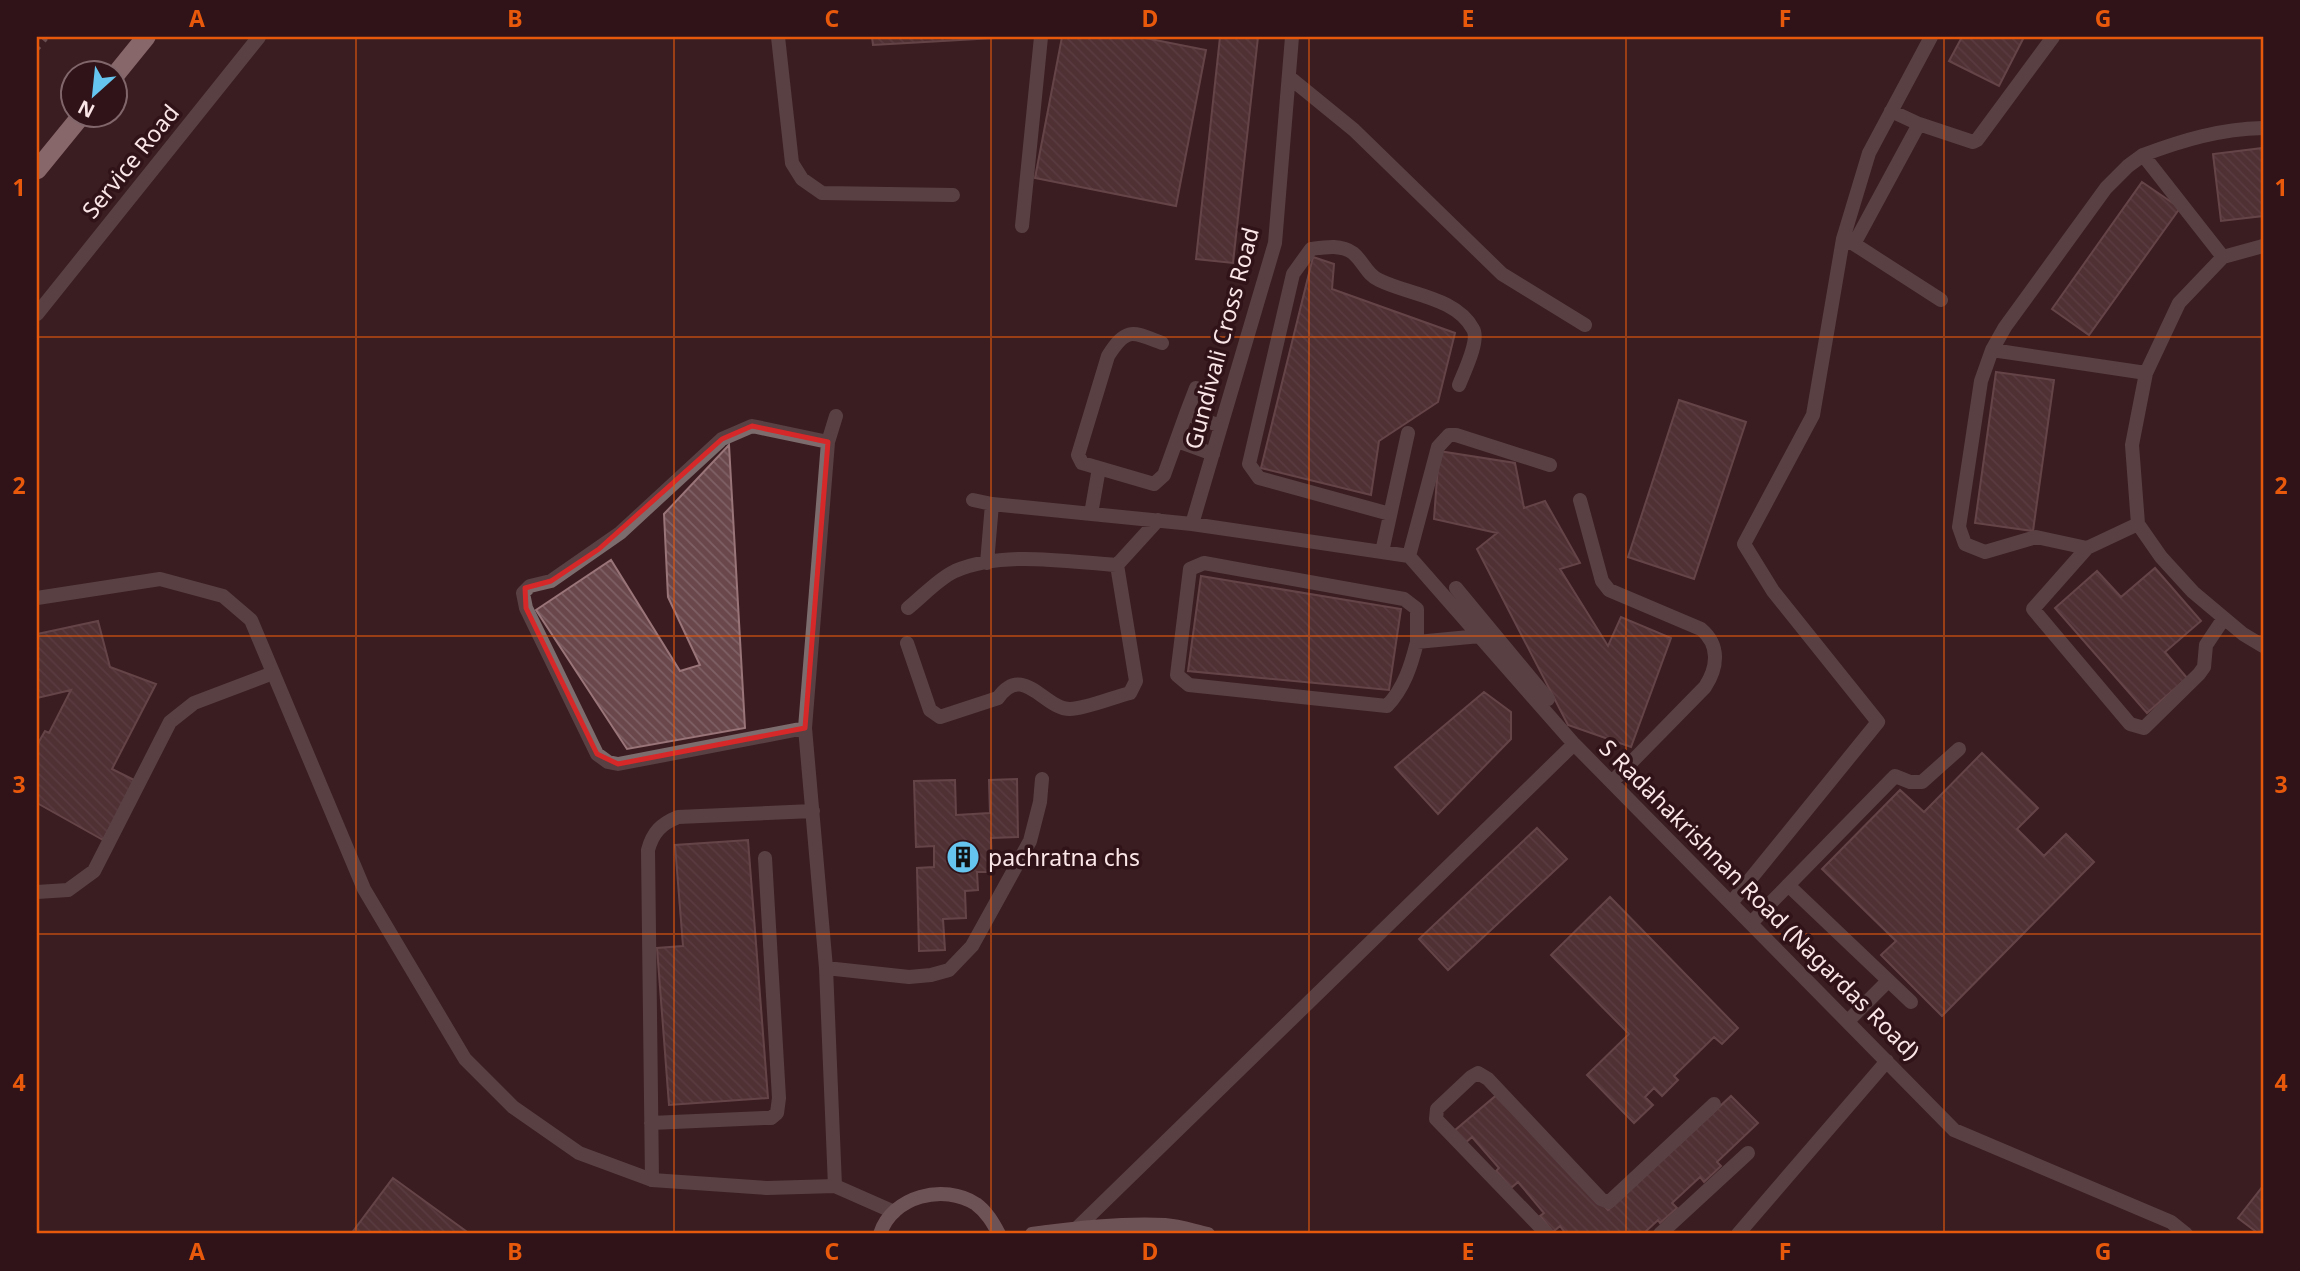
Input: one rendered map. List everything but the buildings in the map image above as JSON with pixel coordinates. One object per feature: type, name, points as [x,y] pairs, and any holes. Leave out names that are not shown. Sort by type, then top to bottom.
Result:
[{"type":"highway","points":[[127,60],[146,37]]},
{"type":"highway","points":[[37,170],[70,130]]},
{"type":"main road","points":[[880,1234],[894,1212],[913,1199],[934,1194],[956,1195],[975,1204],[991,1219],[999,1234]]},
{"type":"main road","points":[[1032,1234],[1078,1227],[1167,1225],[1208,1234]]},
{"type":"street","name":"Service Road","points":[[37,314],[259,37]]},
{"type":"street","points":[[778,37],[792,163],[802,180],[822,193],[954,195]]},
{"type":"street","points":[[1022,226],[1041,37]]},
{"type":"street","name":"Gundivali Cross Road","points":[[1192,524],[1275,243],[1292,37]]},
{"type":"street","points":[[1731,903],[1878,722],[1773,591],[1744,544],[1812,415],[1869,153],[1931,37]]},
{"type":"street","points":[[1891,111],[1919,124],[1973,142],[2053,37]]},
{"type":"street","points":[[1289,77],[1354,130],[1502,275],[1586,325]]},
{"type":"street","points":[[1849,241],[1919,124]]},
{"type":"street","points":[[2087,548],[2036,537],[1985,552],[1965,544],[1961,537],[1959,527],[1981,380],[1992,350],[2005,327],[2106,188],[2128,166],[2143,155],[2192,137],[2222,131],[2263,128]]},
{"type":"street","points":[[2143,155],[2223,257]]},
{"type":"street","points":[[1849,241],[1941,300]]},
{"type":"street","points":[[1390,514],[1259,478],[1250,464],[1293,274],[1311,249],[1331,246],[1353,253],[1376,279],[1447,305],[1464,317],[1475,331],[1475,341],[1459,385]]},
{"type":"street","points":[[2263,246],[2223,257],[2179,303],[2146,373],[2132,445],[2138,524],[2161,557],[2193,592],[2243,634],[2263,646]]},
{"type":"street","points":[[1162,343],[1135,332],[1124,335],[1108,356],[1078,455],[1082,463],[1154,484],[1164,475],[1196,388]]},
{"type":"street","points":[[1992,350],[2146,373]]},
{"type":"street","points":[[1186,414],[1221,426]]},
{"type":"street","points":[[835,1186],[827,968],[806,728],[828,442],[836,416]]},
{"type":"street","points":[[806,728],[618,764],[608,762],[597,754],[526,608],[523,593],[530,586],[551,582],[620,533],[722,439],[752,426],[828,442]]},
{"type":"street","points":[[1382,552],[1408,433]]},
{"type":"street","points":[[1409,556],[1438,447],[1449,435],[1550,465]]},
{"type":"street","points":[[1177,441],[1213,454]]},
{"type":"street","points":[[1091,514],[1099,468]]},
{"type":"street","points":[[973,500],[1192,524],[1409,556],[1480,636],[1496,645]]},
{"type":"street","points":[[1580,500],[1602,581],[1609,590],[1701,629],[1712,638],[1716,651],[1714,668],[1705,687],[1612,782]]},
{"type":"street","points":[[987,563],[992,504]]},
{"type":"street","points":[[1118,565],[1158,520]]},
{"type":"street","points":[[2138,524],[2087,548],[2033,609],[2130,724],[2144,728],[2199,674],[2204,667],[2206,645],[2224,618]]},
{"type":"street","points":[[908,608],[956,571],[1003,558],[1118,565]]},
{"type":"street","points":[[1204,563],[1404,599],[1417,609],[1417,642],[1410,671],[1387,706],[1189,685],[1177,675],[1190,569],[1204,563]]},
{"type":"street","points":[[907,643],[930,710],[940,717],[998,698],[1003,691],[1014,685],[1028,686],[1059,707],[1071,709],[1130,693],[1136,681],[1118,565]]},
{"type":"street","points":[[37,598],[160,579],[223,596],[251,620],[364,889],[465,1059],[513,1107],[579,1153],[652,1180],[767,1188],[835,1186],[894,1212]]},
{"type":"street","points":[[1456,588],[1496,645],[1541,697],[1574,744]]},
{"type":"street","points":[[1417,642],[1480,636]]},
{"type":"street","points":[[37,892],[68,890],[94,871],[170,722],[194,703],[273,673]]},
{"type":"street","name":"S Radahakrishnan Road (Nagardas Road)","points":[[1078,1227],[1574,744],[1954,1130],[2171,1222],[2186,1234]]},
{"type":"street","points":[[1751,923],[1895,776],[1910,782],[1922,782],[1959,749]]},
{"type":"street","points":[[827,968],[909,977],[949,970],[972,946],[1030,841],[1040,802],[1042,779]]},
{"type":"street","points":[[652,1180],[649,850],[656,830],[678,817],[813,811]]},
{"type":"street","points":[[651,1123],[771,1118],[777,1113],[779,1098],[765,858]]},
{"type":"street","points":[[1788,885],[1911,1002]]},
{"type":"street","points":[[1848,1021],[1888,981]]},
{"type":"street","points":[[1738,1234],[1887,1061]]},
{"type":"street","points":[[1547,1234],[1436,1119],[1437,1109],[1471,1077],[1478,1073],[1488,1079],[1601,1199],[1609,1202],[1714,1104]]},
{"type":"street","points":[[1660,1234],[1748,1153]]},
{"type":"highlighted area","points":[[752,426],[828,442],[805,728],[618,764],[597,754],[526,608],[525,588],[551,581],[599,549],[722,439]]},
{"type":"railway","points":[[37,49],[47,37]]},
{"type":"place","name":"pachratna chs","points":[[963,857]]}]
